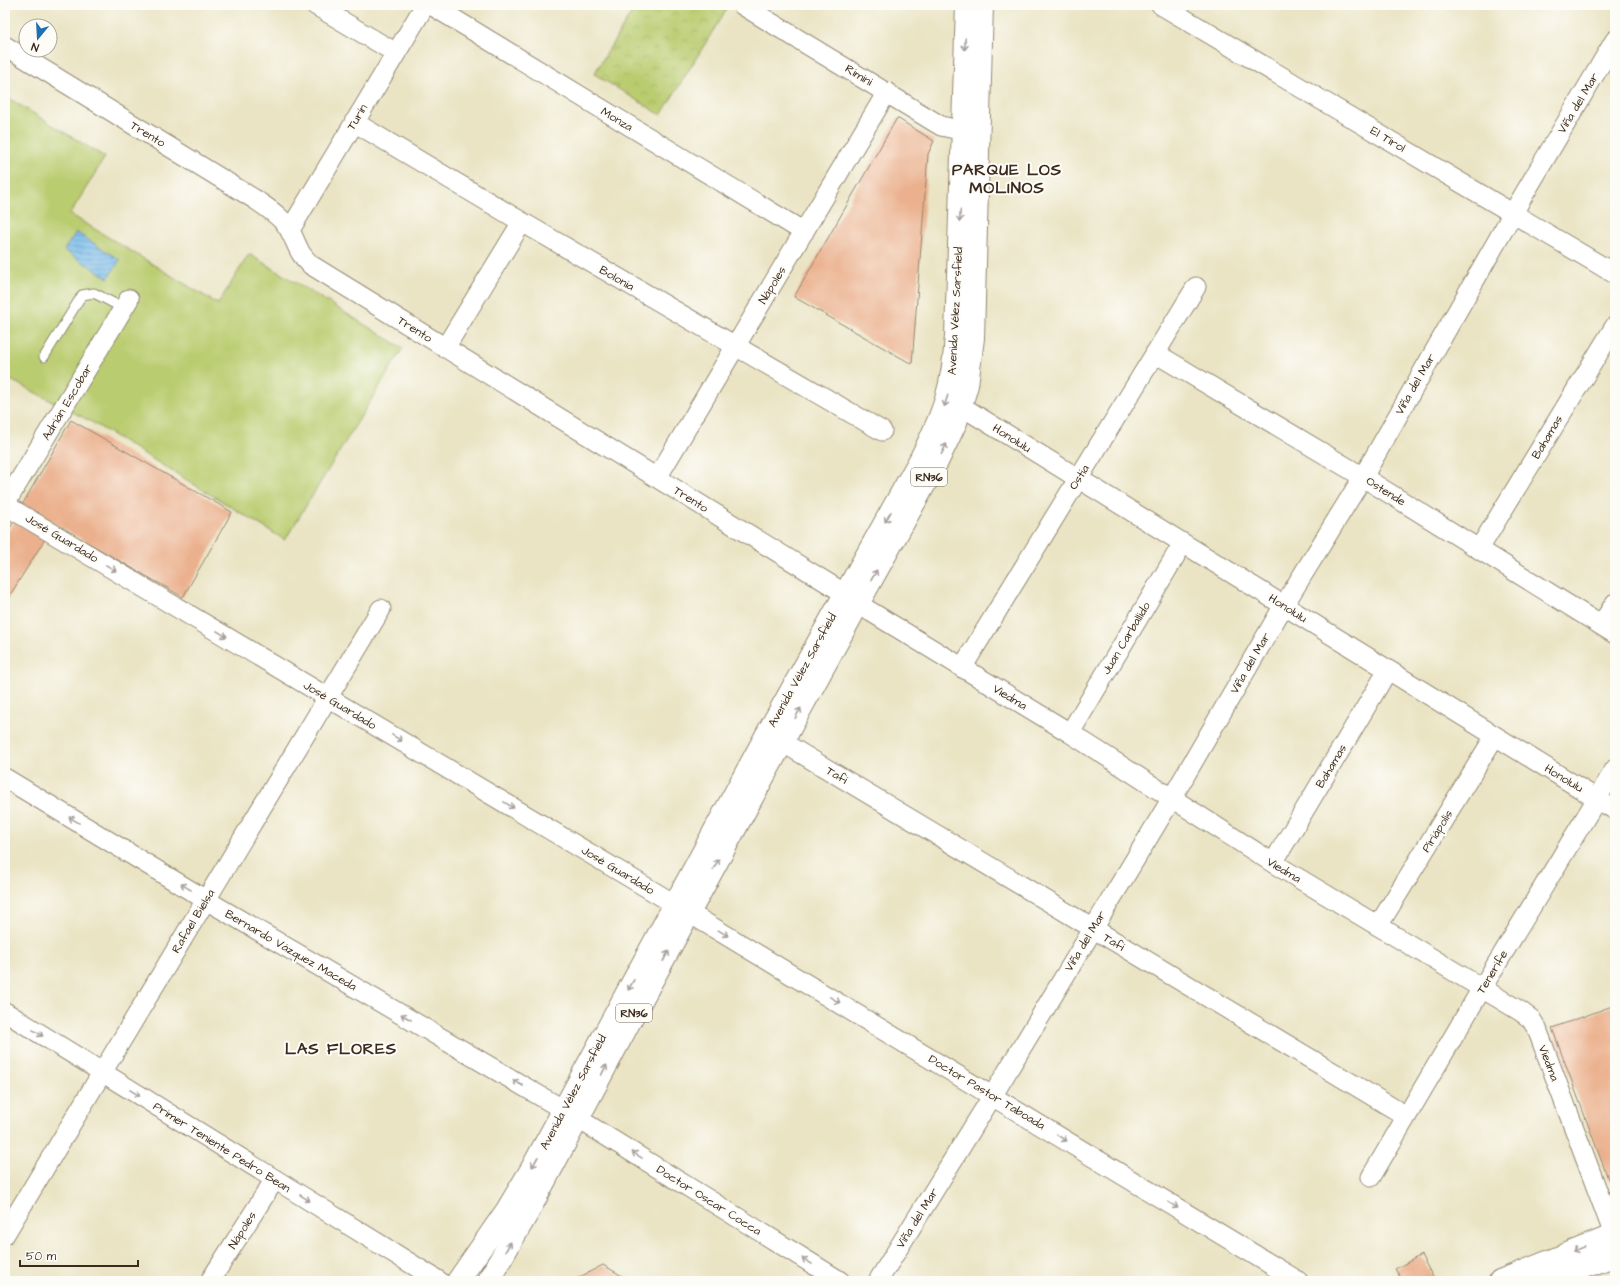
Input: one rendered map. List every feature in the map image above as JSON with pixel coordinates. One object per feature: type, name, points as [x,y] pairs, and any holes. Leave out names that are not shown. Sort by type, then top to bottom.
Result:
[{"type":"main road","name":"Avenida Vélez Sarsfield","points":[[488,1281],[527,1214],[571,1114],[851,599],[937,462],[961,406],[967,385],[973,338],[971,133],[967,5]]},
{"type":"main road","name":"Avenida Vélez Sarsfield","points":[[683,908],[782,742],[921,458],[946,402],[952,379],[956,336],[982,5]]},
{"type":"main road","name":"Avenida Vélez Sarsfield","points":[[458,1281],[571,1114]]},
{"type":"main road","points":[[1500,1281],[1615,1242]]},
{"type":"main road","points":[[1550,1281],[1615,1242]]},
{"type":"street","points":[[315,5],[396,53]]},
{"type":"street","name":"Turín","points":[[290,230],[425,5]]},
{"type":"street","name":"Monza","points":[[431,5],[804,232]]},
{"type":"street","name":"Rimini","points":[[742,5],[941,126],[971,133]]},
{"type":"street","name":"El Tirol","points":[[1161,5],[1615,274]]},
{"type":"street","name":"Viña del Mar","points":[[878,1281],[993,1095],[1172,798],[1284,605],[1363,476],[1513,213],[1615,40]]},
{"type":"street","name":"Trento","points":[[5,46],[256,200],[276,214],[290,230],[300,255],[311,265],[851,599]]},
{"type":"street","name":"Nápoles","points":[[657,478],[887,92]]},
{"type":"street","name":"Bolonia","points":[[354,122],[522,222],[882,431]]},
{"type":"street","points":[[445,348],[522,222]]},
{"type":"street","name":"Ostia","points":[[962,668],[1196,287]]},
{"type":"street","name":"Adrián Escobar","points":[[5,504],[126,304]]},
{"type":"street","name":"Bahamas","points":[[1479,549],[1615,326]]},
{"type":"street","name":"Ostende","points":[[1155,353],[1363,476],[1608,630]]},
{"type":"street","name":"Honolulu","points":[[961,406],[1615,810]]},
{"type":"street","name":"José Guardado","points":[[5,504],[683,908]]},
{"type":"street","name":"Juan Carballido","points":[[1070,733],[1183,543]]},
{"type":"street","name":"Viedma","points":[[851,599],[1070,733],[1273,863],[1531,1019],[1537,1029],[1615,1242]]},
{"type":"street","points":[[1608,630],[1615,603]]},
{"type":"street","name":"Rafael Bielsa","points":[[5,1234],[381,610]]},
{"type":"street","name":"Bahamas","points":[[1273,863],[1388,670]]},
{"type":"street","name":"Piriápolis","points":[[1378,926],[1495,736]]},
{"type":"street","name":"Tafí","points":[[782,742],[1406,1116]]},
{"type":"street","name":"Tenerife","points":[[1371,1176],[1482,988],[1615,769]]},
{"type":"street","name":"Bernardo Vázquez Maceda","points":[[5,778],[206,900],[571,1114]]},
{"type":"street","name":"Doctor Pastor Taboada","points":[[683,908],[1298,1281]]},
{"type":"street","name":"Primer Teniente Pedro Bean","points":[[5,1012],[439,1281]]},
{"type":"street","name":"Doctor Oscar Cocca","points":[[571,1114],[840,1281]]},
{"type":"street","name":"Nápoles","points":[[210,1281],[275,1179]]},
{"type":"lane","points":[[44,357],[82,295],[94,293],[126,304]]},
{"type":"green space","points":[[636,5],[718,5],[726,10],[661,115],[594,74]]},
{"type":"green space","points":[[5,96],[105,157],[70,214],[218,304],[249,254],[403,348],[285,540],[90,421],[5,377]]},
{"type":"water","points":[[76,232],[120,260],[108,278],[64,250]]},
{"type":"building","points":[[897,118],[934,141],[928,154],[912,364],[794,297]]},
{"type":"building","points":[[71,420],[232,512],[183,597],[22,505]]},
{"type":"building","points":[[14,521],[45,539],[5,603],[5,537]]},
{"type":"building","points":[[1615,1005],[1615,1179],[1609,1181],[1552,1028]]},
{"type":"building","points":[[1421,1255],[1435,1281],[1403,1281],[1395,1269]]},
{"type":"building","points":[[603,1265],[631,1281],[572,1281]]},
{"type":"district","name":"PARQUE LOS MOLINOS","points":[[1007,178]]},
{"type":"district","name":"LAS FLORES","points":[[341,1048]]}]
